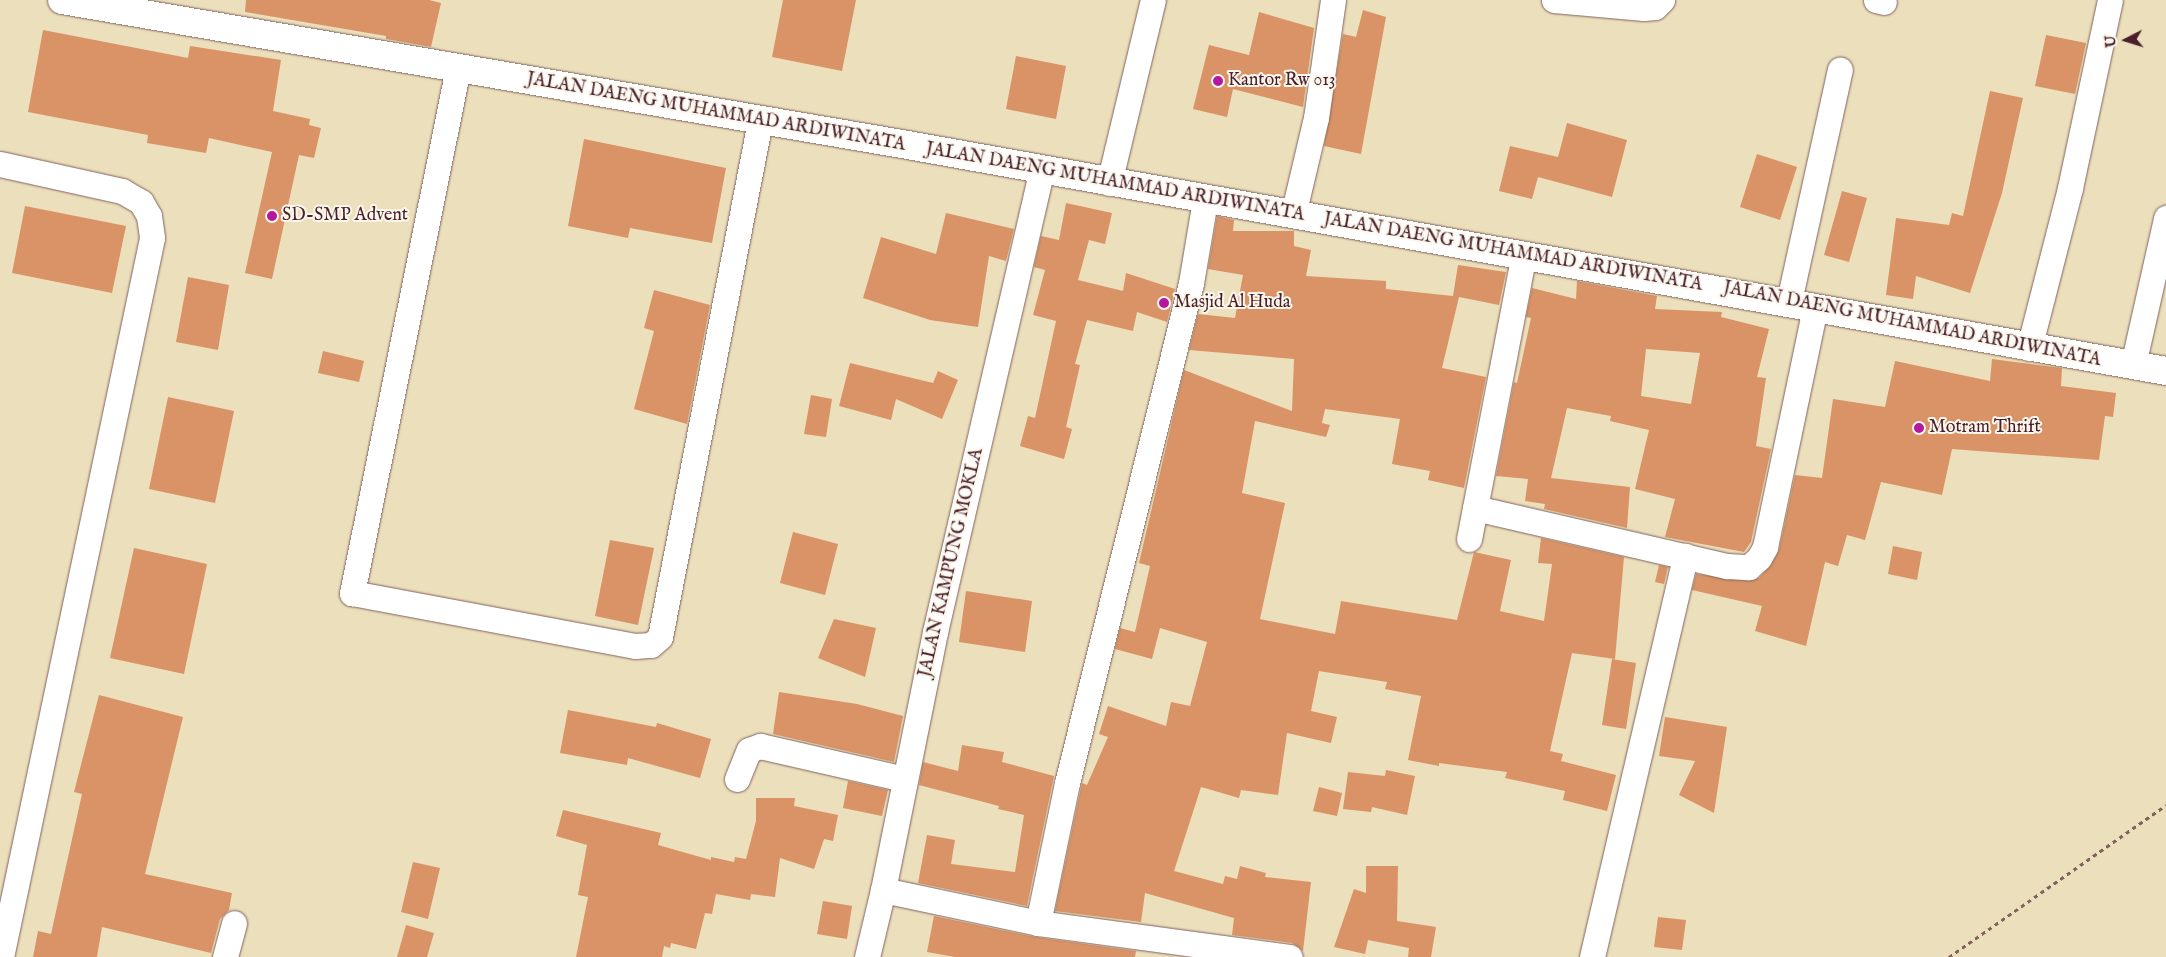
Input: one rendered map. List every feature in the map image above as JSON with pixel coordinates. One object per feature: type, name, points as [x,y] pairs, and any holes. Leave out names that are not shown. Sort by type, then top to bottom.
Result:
[{"type":"main road","name":"JALAN DAENG MUHAMMAD ARDIWINATA","points":[[62,0],[1042,170],[1108,184],[1292,215],[1523,258],[1789,301],[2029,348],[2166,371]]},
{"type":"street","points":[[1108,184],[1153,0]]},
{"type":"street","points":[[1292,215],[1316,118],[1333,0]]},
{"type":"street","points":[[1554,0],[1644,8],[1655,7],[1662,0]]},
{"type":"street","points":[[2029,348],[2070,188],[2110,0]]},
{"type":"street","points":[[458,68],[352,593],[635,646],[651,645],[660,637],[760,121]]},
{"type":"street","points":[[1789,301],[1840,70]]},
{"type":"street","points":[[0,164],[122,191],[141,202],[149,216],[152,238],[1,957]]},
{"type":"street","name":"JALAN KAMPUNG MOKLA","points":[[867,957],[883,890],[904,779],[1042,170]]},
{"type":"street","points":[[1038,923],[1067,783],[1191,283],[1206,200]]},
{"type":"street","points":[[2134,365],[2166,218]]},
{"type":"street","points":[[1470,539],[1523,258]]},
{"type":"street","points":[[1475,508],[1727,566],[1749,567],[1758,558],[1764,546],[1815,307]]},
{"type":"street","points":[[1592,957],[1685,556]]},
{"type":"street","points":[[737,779],[749,750],[760,746],[904,779]]},
{"type":"street","points":[[883,890],[1038,923],[1290,957]]},
{"type":"street","points":[[225,957],[234,923]]},
{"type":"path","points":[[1949,957],[2166,805]]},
{"type":"building","points":[[246,0],[429,0],[441,3],[431,47],[386,39],[386,36],[245,12]]},
{"type":"building","points":[[783,0],[856,0],[842,71],[772,57]]},
{"type":"building","points":[[1363,10],[1386,17],[1361,154],[1324,146],[1343,34],[1356,37]]},
{"type":"building","points":[[1259,12],[1314,28],[1303,107],[1233,89],[1227,117],[1193,109],[1209,45],[1249,55]]},
{"type":"building","points":[[43,30],[188,58],[190,46],[281,60],[273,111],[310,119],[309,125],[321,128],[314,158],[299,155],[272,279],[245,273],[272,152],[209,138],[206,153],[147,143],[148,135],[28,112]]},
{"type":"building","points":[[2046,35],[2086,43],[2075,94],[2035,86]]},
{"type":"building","points":[[1016,56],[1066,66],[1056,119],[1006,109]]},
{"type":"building","points":[[1990,91],[2023,98],[2002,193],[1970,293],[1916,276],[1913,299],[1886,295],[1896,218],[1949,225],[1952,213],[1963,216]]},
{"type":"building","points":[[1567,123],[1627,140],[1612,197],[1538,177],[1532,199],[1499,191],[1510,146],[1558,157]]},
{"type":"building","points":[[584,139],[726,168],[712,243],[630,228],[628,238],[568,226]]},
{"type":"building","points":[[1757,154],[1797,167],[1780,220],[1740,207]]},
{"type":"building","points":[[1842,191],[1867,198],[1849,262],[1824,255]]},
{"type":"building","points":[[1066,203],[1112,213],[1105,244],[1089,240],[1078,280],[1123,291],[1126,273],[1175,289],[1167,322],[1137,312],[1133,331],[1087,320],[1075,364],[1080,365],[1066,427],[1072,429],[1064,459],[1020,446],[1028,416],[1035,418],[1056,321],[1033,315],[1045,270],[1034,267],[1041,236],[1059,240]]},
{"type":"building","points":[[25,206],[126,226],[112,293],[12,273]]},
{"type":"building","points":[[946,213],[1014,229],[1006,261],[989,256],[978,327],[930,320],[863,298],[881,237],[936,254]]},
{"type":"building","points":[[1217,216],[1234,220],[1233,231],[1294,231],[1294,246],[1311,250],[1306,276],[1386,281],[1386,289],[1453,296],[1458,265],[1506,272],[1499,305],[1459,297],[1442,368],[1486,377],[1464,488],[1428,480],[1430,471],[1392,464],[1400,419],[1325,409],[1322,423],[1330,425],[1326,437],[1255,421],[1242,493],[1285,503],[1260,619],[1335,634],[1341,601],[1457,620],[1474,552],[1511,560],[1500,611],[1544,621],[1552,564],[1538,563],[1541,538],[1624,557],[1615,659],[1572,653],[1550,751],[1563,754],[1561,761],[1616,775],[1607,811],[1563,800],[1565,791],[1505,778],[1507,772],[1439,763],[1439,766],[1408,760],[1421,696],[1385,689],[1387,682],[1319,671],[1311,711],[1337,717],[1331,743],[1287,733],[1278,795],[1241,790],[1239,798],[1201,787],[1174,871],[1223,884],[1225,876],[1237,879],[1240,866],[1266,873],[1265,877],[1311,882],[1303,951],[1292,943],[1232,935],[1234,918],[1145,893],[1141,922],[1055,911],[1082,783],[1087,785],[1108,737],[1099,734],[1108,706],[1166,726],[1171,702],[1190,706],[1207,642],[1160,628],[1152,659],[1115,649],[1120,628],[1135,632],[1150,566],[1139,563],[1184,370],[1292,411],[1294,359],[1189,350],[1198,314],[1235,318],[1243,275],[1208,269]]},
{"type":"building","points":[[188,277],[229,285],[218,350],[176,342]]},
{"type":"building","points":[[1577,281],[1657,296],[1655,309],[1722,312],[1721,317],[1769,329],[1757,377],[1766,378],[1756,446],[1771,449],[1751,542],[1744,552],[1665,537],[1675,499],[1635,489],[1649,430],[1610,421],[1611,416],[1567,408],[1551,478],[1630,487],[1627,528],[1544,509],[1545,504],[1525,501],[1528,479],[1496,476],[1514,382],[1517,383],[1531,318],[1526,317],[1532,288],[1576,299]],"holes":[[[1646,349],[1700,353],[1691,404],[1641,396]]]},
{"type":"building","points":[[654,290],[710,305],[687,424],[634,409],[654,331],[644,328]]},
{"type":"building","points":[[323,351],[364,361],[359,382],[318,373]]},
{"type":"building","points":[[1992,359],[2062,368],[2061,386],[2116,393],[2113,417],[2105,416],[2099,460],[1952,449],[1942,495],[1881,482],[1865,540],[1847,535],[1838,566],[1825,562],[1806,646],[1755,631],[1762,606],[1692,590],[1696,574],[1748,581],[1759,578],[1771,565],[1779,550],[1795,475],[1822,478],[1833,399],[1885,407],[1895,361],[1990,381]]},
{"type":"building","points":[[850,363],[933,383],[938,371],[958,380],[942,419],[896,399],[891,420],[839,406]]},
{"type":"building","points":[[811,395],[832,399],[826,437],[804,434]]},
{"type":"building","points":[[168,397],[234,411],[215,503],[149,489]]},
{"type":"building","points":[[793,532],[838,544],[825,595],[780,583]]},
{"type":"building","points":[[610,540],[654,548],[638,625],[595,616]]},
{"type":"building","points":[[1893,546],[1922,552],[1917,580],[1888,574]]},
{"type":"building","points":[[134,548],[207,564],[184,674],[110,658]]},
{"type":"building","points":[[1659,565],[1668,567],[1664,584],[1655,582]]},
{"type":"building","points":[[966,591],[1032,601],[1025,652],[959,642]]},
{"type":"building","points":[[834,619],[876,628],[865,677],[818,658]]},
{"type":"building","points":[[1612,659],[1636,663],[1626,729],[1602,725]]},
{"type":"building","points":[[779,692],[857,704],[903,716],[894,762],[773,734]]},
{"type":"building","points":[[99,695],[183,717],[145,874],[232,893],[229,910],[220,919],[211,953],[102,927],[97,957],[33,957],[38,931],[51,934],[82,794],[74,792]]},
{"type":"building","points":[[568,710],[656,727],[657,723],[711,739],[700,778],[628,758],[627,765],[560,753]]},
{"type":"building","points":[[1665,717],[1727,727],[1714,813],[1679,795],[1695,761],[1659,756]]},
{"type":"building","points":[[962,745],[1004,752],[1002,762],[1054,776],[1027,906],[918,883],[927,835],[955,840],[951,864],[1015,872],[1024,815],[998,809],[999,806],[919,785],[923,762],[958,771]]},
{"type":"building","points":[[1386,770],[1415,776],[1407,815],[1372,807],[1371,812],[1343,809],[1348,772],[1385,776]]},
{"type":"building","points":[[848,781],[888,790],[882,816],[843,808]]},
{"type":"building","points":[[1319,787],[1342,793],[1337,816],[1313,811]]},
{"type":"building","points":[[756,798],[795,798],[794,806],[838,815],[833,841],[824,839],[814,869],[780,858],[775,897],[751,894],[750,900],[716,894],[712,914],[705,913],[696,949],[671,943],[670,948],[664,946],[662,957],[576,957],[588,897],[578,895],[587,845],[556,836],[563,810],[661,833],[658,845],[711,860],[711,857],[734,862],[735,857],[746,859],[756,821]]},
{"type":"building","points":[[413,862],[440,868],[428,919],[401,912]]},
{"type":"building","points":[[1366,866],[1398,866],[1397,921],[1436,927],[1431,957],[1408,957],[1409,948],[1368,940],[1365,954],[1334,947],[1354,889],[1366,893]]},
{"type":"building","points":[[823,901],[852,906],[847,939],[817,934]]},
{"type":"building","points":[[934,916],[1035,937],[1136,951],[1135,957],[955,957],[927,952]]},
{"type":"building","points":[[1658,917],[1686,920],[1682,950],[1654,947]]},
{"type":"building","points":[[406,925],[434,933],[427,957],[397,957]]},
{"type":"place","name":"Kantor Rw 013","points":[[1218,81]]},
{"type":"place","name":"SD-SMP Advent","points":[[272,216]]},
{"type":"place","name":"Masjid Al Huda","points":[[1164,303]]},
{"type":"place","name":"Motram Thrift","points":[[1919,428]]}]
